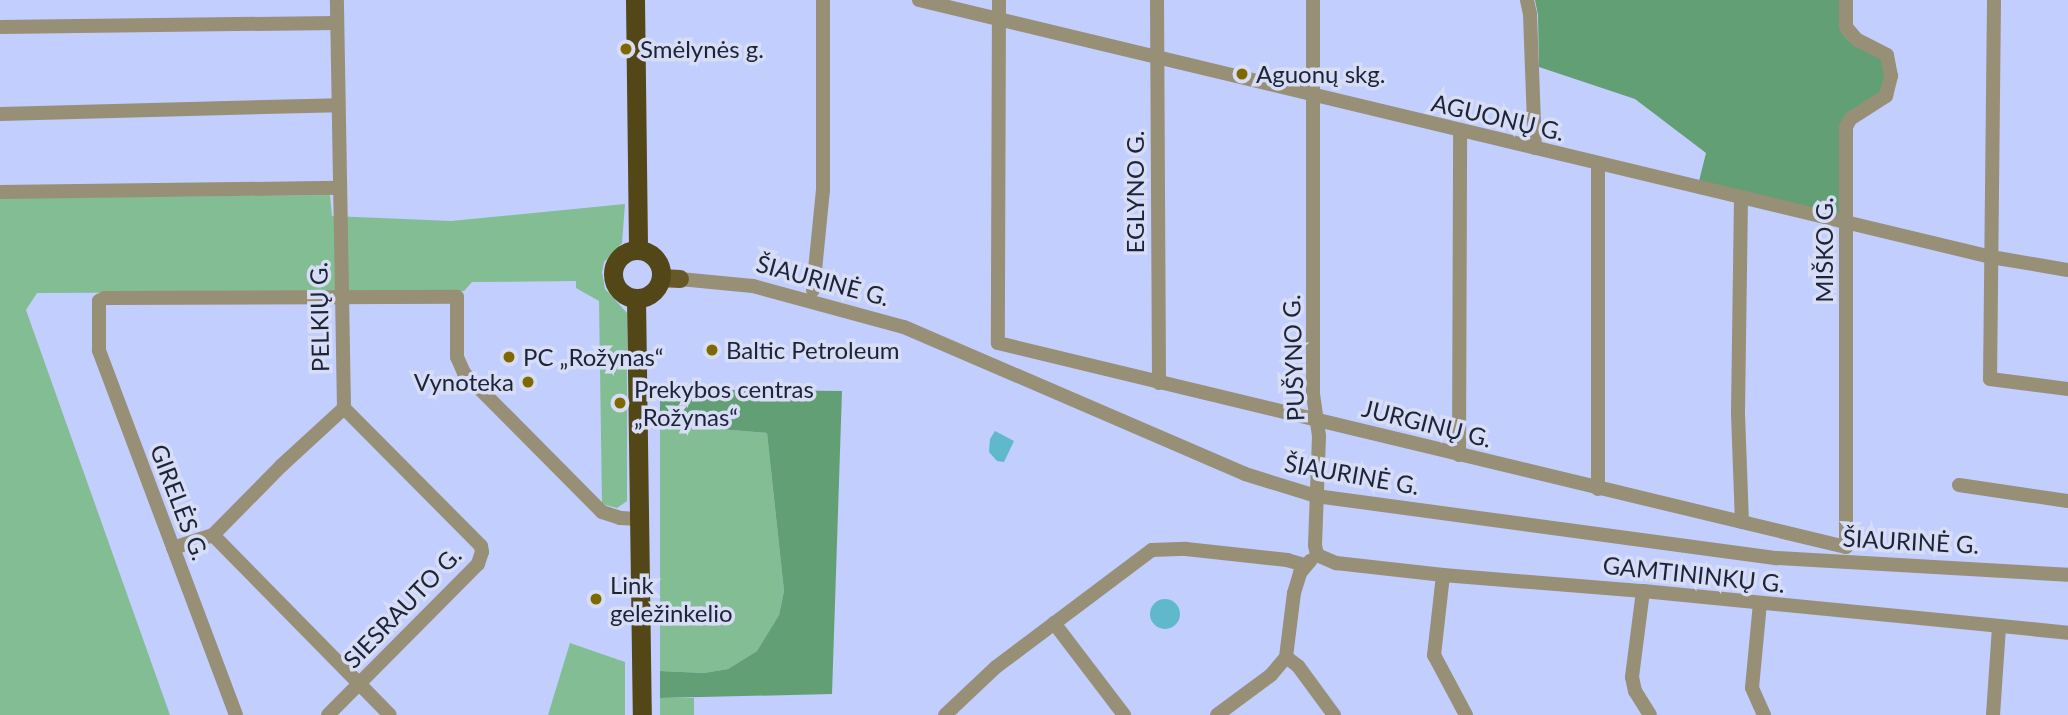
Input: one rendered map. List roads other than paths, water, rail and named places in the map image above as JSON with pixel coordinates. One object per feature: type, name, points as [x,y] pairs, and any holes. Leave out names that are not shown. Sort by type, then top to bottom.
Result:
[{"type":"highway","points":[[635,0],[638,249]]},
{"type":"highway","points":[[638,249],[656,258],[671,278],[653,293],[636,298],[620,292],[612,271],[621,255],[638,249]]},
{"type":"highway","points":[[636,298],[642,715]]},
{"type":"street","name":"PELKIŲ G.","points":[[337,0],[344,408]]},
{"type":"street","points":[[813,290],[820,248],[823,190],[823,0]]},
{"type":"street","name":"AGUONŲ G.","points":[[919,0],[1312,97],[1991,257],[2068,270]]},
{"type":"street","points":[[999,0],[999,19]]},
{"type":"street","name":"EGLYNO G.","points":[[1157,0],[1159,383]]},
{"type":"street","name":"PUŠYNO G.","points":[[1312,0],[1313,394],[1319,436],[1317,555]]},
{"type":"street","points":[[1527,0],[1530,14],[1535,148]]},
{"type":"street","name":"MIŠKO G.","points":[[1846,0],[1846,27],[1857,40],[1886,55],[1891,76],[1886,96],[1856,114],[1846,127],[1846,547]]},
{"type":"street","points":[[1994,0],[1990,379],[2068,389]]},
{"type":"street","name":"JURGINŲ G.","points":[[999,19],[998,343],[1846,547]]},
{"type":"street","points":[[0,27],[337,23]]},
{"type":"street","points":[[0,114],[338,105]]},
{"type":"street","points":[[1459,455],[1460,131]]},
{"type":"street","points":[[1598,164],[1598,489]]},
{"type":"street","points":[[0,192],[340,188]]},
{"type":"street","points":[[1741,197],[1738,414],[1742,522]]},
{"type":"street","name":"ŠIAURINĖ G.","points":[[671,278],[753,286],[904,327],[1268,483],[1316,496],[1766,556],[2068,575]]},
{"type":"street","points":[[341,296],[457,297],[457,357],[464,373],[603,512],[620,518],[640,519]]},
{"type":"street","name":"GIRELĖS G.","points":[[236,715],[99,350],[99,301],[105,298],[341,296]]},
{"type":"street","points":[[173,548],[213,536],[281,466],[344,408]]},
{"type":"street","name":"SIESRAUTO G.","points":[[328,715],[478,564],[482,552],[481,546],[344,408]]},
{"type":"street","points":[[1959,485],[2068,501]]},
{"type":"street","points":[[213,536],[390,715]]},
{"type":"street","points":[[945,715],[996,667],[1152,550],[1186,549],[1287,560],[1304,565]]},
{"type":"street","points":[[1217,715],[1271,675],[1286,656],[1294,593],[1304,565],[1317,555]]},
{"type":"street","name":"GAMTININKŲ G.","points":[[1317,555],[1336,563],[1443,575],[1643,591],[2068,633]]},
{"type":"street","points":[[1443,575],[1434,655],[1466,715]]},
{"type":"street","points":[[1643,591],[1632,677],[1634,691],[1650,715]]},
{"type":"street","points":[[1760,603],[1752,688],[1764,715]]},
{"type":"street","points":[[1054,623],[1124,715]]},
{"type":"street","points":[[1993,715],[1999,628]]},
{"type":"street","points":[[1286,656],[1297,666],[1334,715]]},
{"type":"place","name":"Smėlynės g.","points":[[626,49]]},
{"type":"place","name":"Aguonų skg.","points":[[1242,74]]},
{"type":"place","name":"Baltic Petroleum","points":[[712,350]]},
{"type":"place","name":"PC „Rožynas“","points":[[509,357]]},
{"type":"place","name":"Vynoteka","points":[[528,382]]},
{"type":"place","name":"Prekybos centras „Rožynas“","points":[[620,403]]},
{"type":"place","name":"Link geležinkelio","points":[[596,599]]}]
